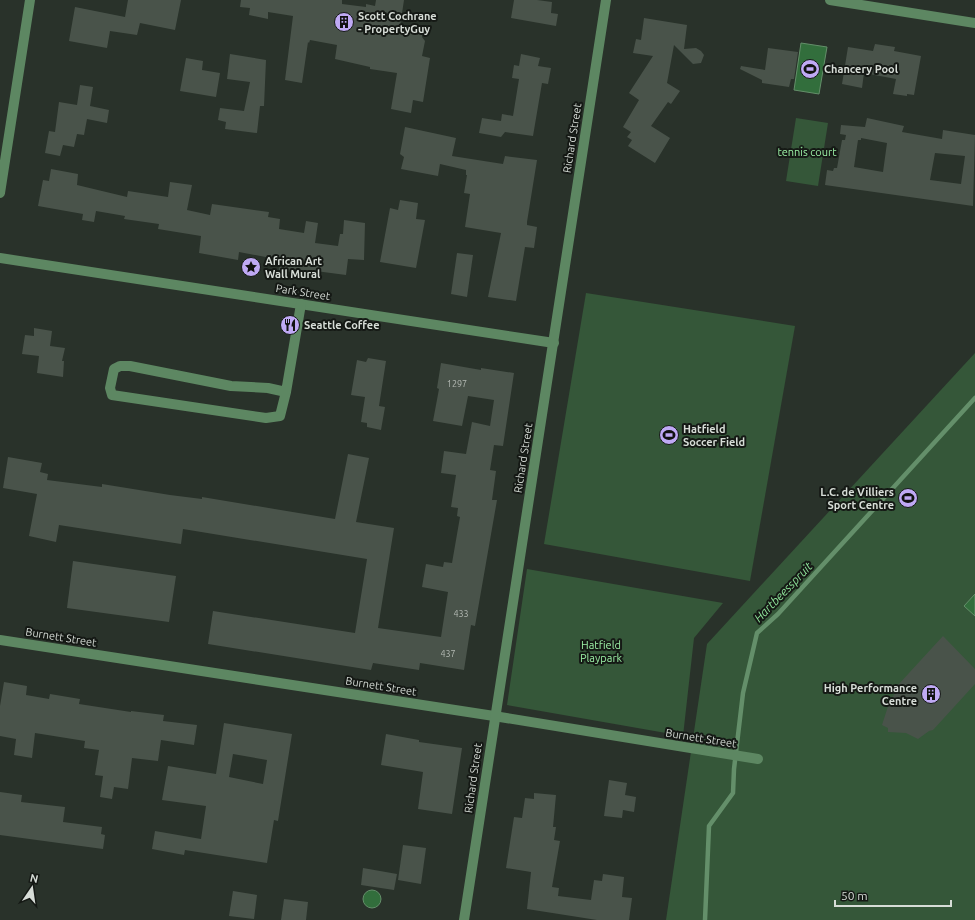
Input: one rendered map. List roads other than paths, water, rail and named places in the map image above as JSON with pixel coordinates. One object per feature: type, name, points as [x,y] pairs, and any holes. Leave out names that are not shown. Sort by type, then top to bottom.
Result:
[{"type":"street","points":[[0,193],[30,0]]},
{"type":"street","name":"Richard Street","points":[[464,920],[494,716],[554,343],[581,152],[606,0]]},
{"type":"street","points":[[830,0],[975,23]]},
{"type":"street","name":"Park Street","points":[[0,258],[554,343]]},
{"type":"street","points":[[286,392],[268,388],[231,386],[130,366],[120,366],[114,369],[110,388],[112,395],[266,418],[280,416],[286,392],[301,304]]},
{"type":"street","name":"Burnett Street","points":[[0,640],[494,716],[758,759]]},
{"type":"waterway","name":"Hartbeesspruit","points":[[705,920],[709,826],[733,793],[734,769],[743,693],[757,633],[778,614],[975,398]]},
{"type":"place","name":"Scott Cochrane - PropertyGuy","points":[[344,22]]},
{"type":"place","name":"Chancery Pool","points":[[810,69]]},
{"type":"place","name":"African Art Wall Mural","points":[[251,267]]},
{"type":"place","name":"Seattle Coffee","points":[[290,325]]},
{"type":"place","name":"Hatfield Soccer Field","points":[[669,435]]},
{"type":"place","name":"L.C. de Villiers Sport Centre","points":[[908,498]]},
{"type":"place","name":"High Performance Centre","points":[[931,694]]},
{"type":"park label","name":"tennis court","points":[[807,152]]},
{"type":"park label","name":"Hatfield Playpark","points":[[601,651]]}]
